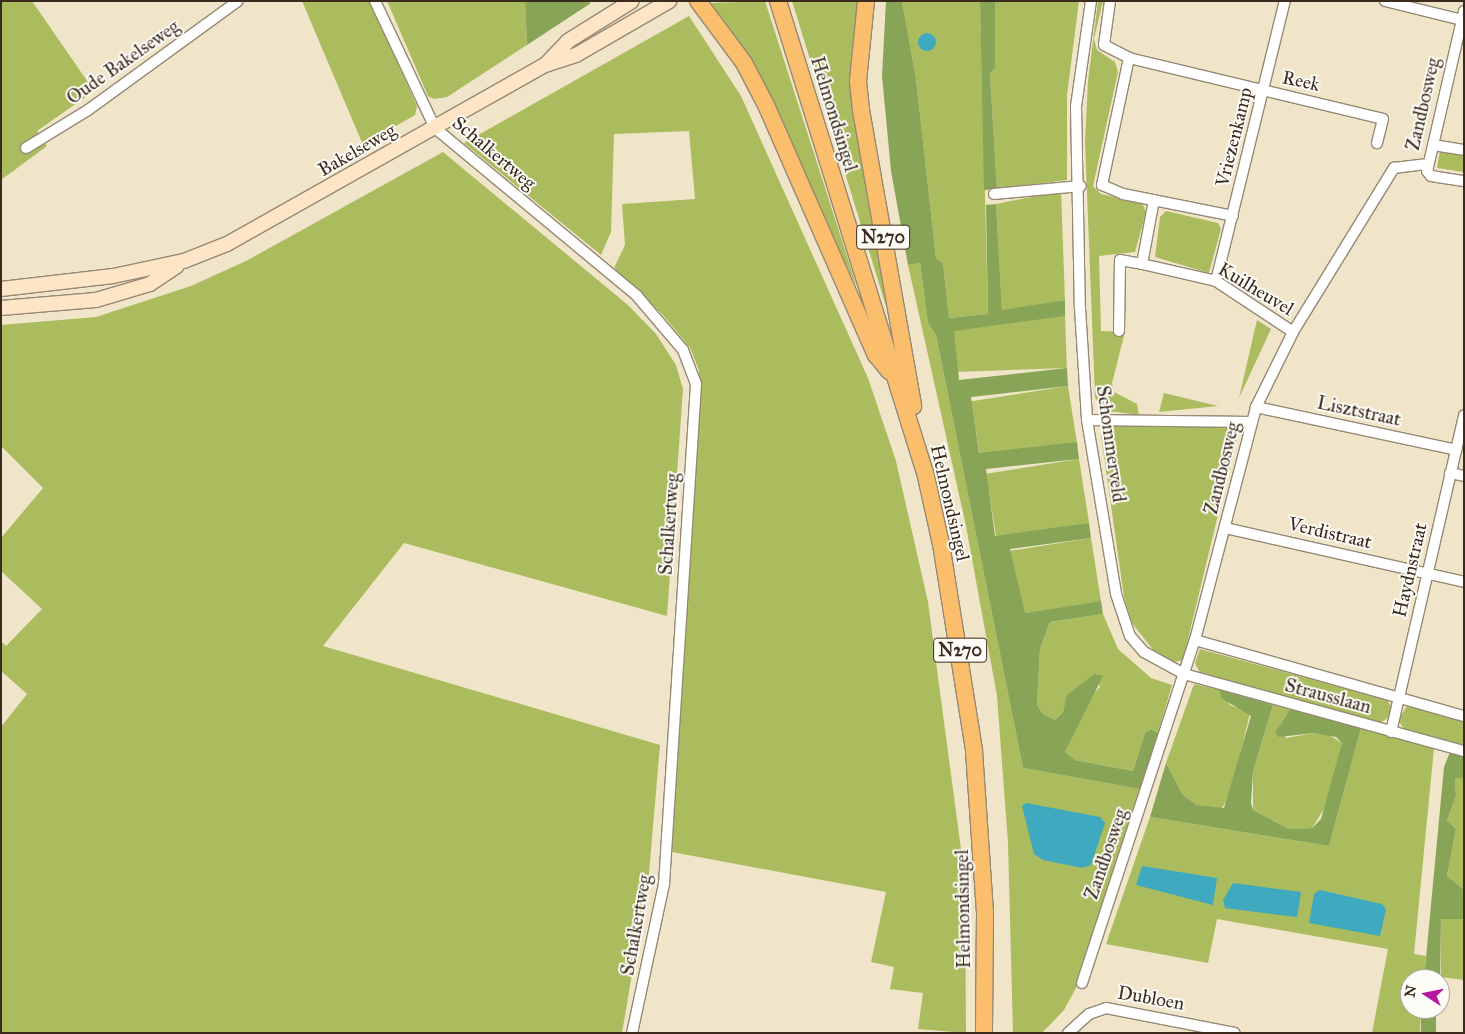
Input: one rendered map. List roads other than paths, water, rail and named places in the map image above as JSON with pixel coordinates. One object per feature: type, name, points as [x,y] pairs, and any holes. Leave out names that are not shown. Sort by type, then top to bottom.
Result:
[{"type":"main road","name":"Bakelseweg","points":[[545,65],[568,41],[632,1]]},
{"type":"main road","name":"Bakelseweg","points":[[1,308],[96,300],[150,284],[184,261],[269,222],[545,65],[576,55],[669,1]]},
{"type":"main road","name":"N270","points":[[698,1],[724,33],[761,96],[876,355],[896,380]]},
{"type":"main road","name":"Helmondsingel","points":[[778,1],[925,472],[963,666],[974,751],[985,914],[984,1033]]},
{"type":"main road","name":"N270","points":[[866,1],[858,81],[861,110],[925,472]]},
{"type":"main road","name":"Bakelseweg","points":[[1,289],[74,283],[184,261]]},
{"type":"street","name":"Oude Bakelseweg","points":[[26,148],[88,110],[238,1]]},
{"type":"street","points":[[375,1],[435,128]]},
{"type":"street","name":"Schommerveld","points":[[1091,1],[1076,106],[1081,186],[1080,308],[1087,420],[1120,613],[1136,645],[1184,674]]},
{"type":"street","points":[[1110,1],[1104,45],[1129,58],[1101,182],[1103,188],[1123,194],[1233,216]]},
{"type":"street","name":"Vriezenkamp","points":[[1216,281],[1285,1]]},
{"type":"street","points":[[1385,1],[1463,16]]},
{"type":"street","name":"Zandbosweg","points":[[1082,983],[1195,640],[1256,407],[1293,332],[1394,168],[1428,164],[1463,16]]},
{"type":"street","name":"Reek","points":[[1129,58],[1382,119],[1377,143]]},
{"type":"street","name":"Schalkertweg","points":[[435,128],[637,296],[683,350],[696,384],[664,884],[632,1033]]},
{"type":"street","points":[[1433,145],[1464,150]]},
{"type":"street","points":[[1428,164],[1431,176],[1464,181]]},
{"type":"street","points":[[994,194],[1081,186]]},
{"type":"street","points":[[1119,331],[1120,260],[1142,264],[1154,200]]},
{"type":"street","name":"Kuilheuvel","points":[[1142,264],[1216,281],[1293,332]]},
{"type":"street","name":"Lisztstraat","points":[[1256,407],[1456,450]]},
{"type":"street","name":"Haydnstraat","points":[[1391,732],[1464,415]]},
{"type":"street","points":[[1087,420],[1251,422]]},
{"type":"street","points":[[1450,473],[1464,476]]},
{"type":"street","name":"Verdistraat","points":[[1225,528],[1464,582]]},
{"type":"street","name":"Strausslaan","points":[[1195,640],[1464,716]]},
{"type":"street","name":"Strausslaan","points":[[1184,674],[1464,751]]},
{"type":"street","name":"Dubloen","points":[[1068,1033],[1089,1014],[1106,1008],[1235,1033]]},
{"type":"water","points":[[923,33],[931,33],[936,38],[934,49],[923,51],[918,46],[918,38]]},
{"type":"water","points":[[1026,803],[1100,817],[1105,823],[1091,865],[1082,868],[1043,860],[1034,854],[1022,806]]},
{"type":"water","points":[[1142,866],[1217,878],[1213,905],[1136,885]]},
{"type":"water","points":[[1233,883],[1301,892],[1297,917],[1225,908],[1223,900]]},
{"type":"water","points":[[1320,890],[1382,904],[1386,909],[1380,936],[1309,923],[1314,894]]}]
